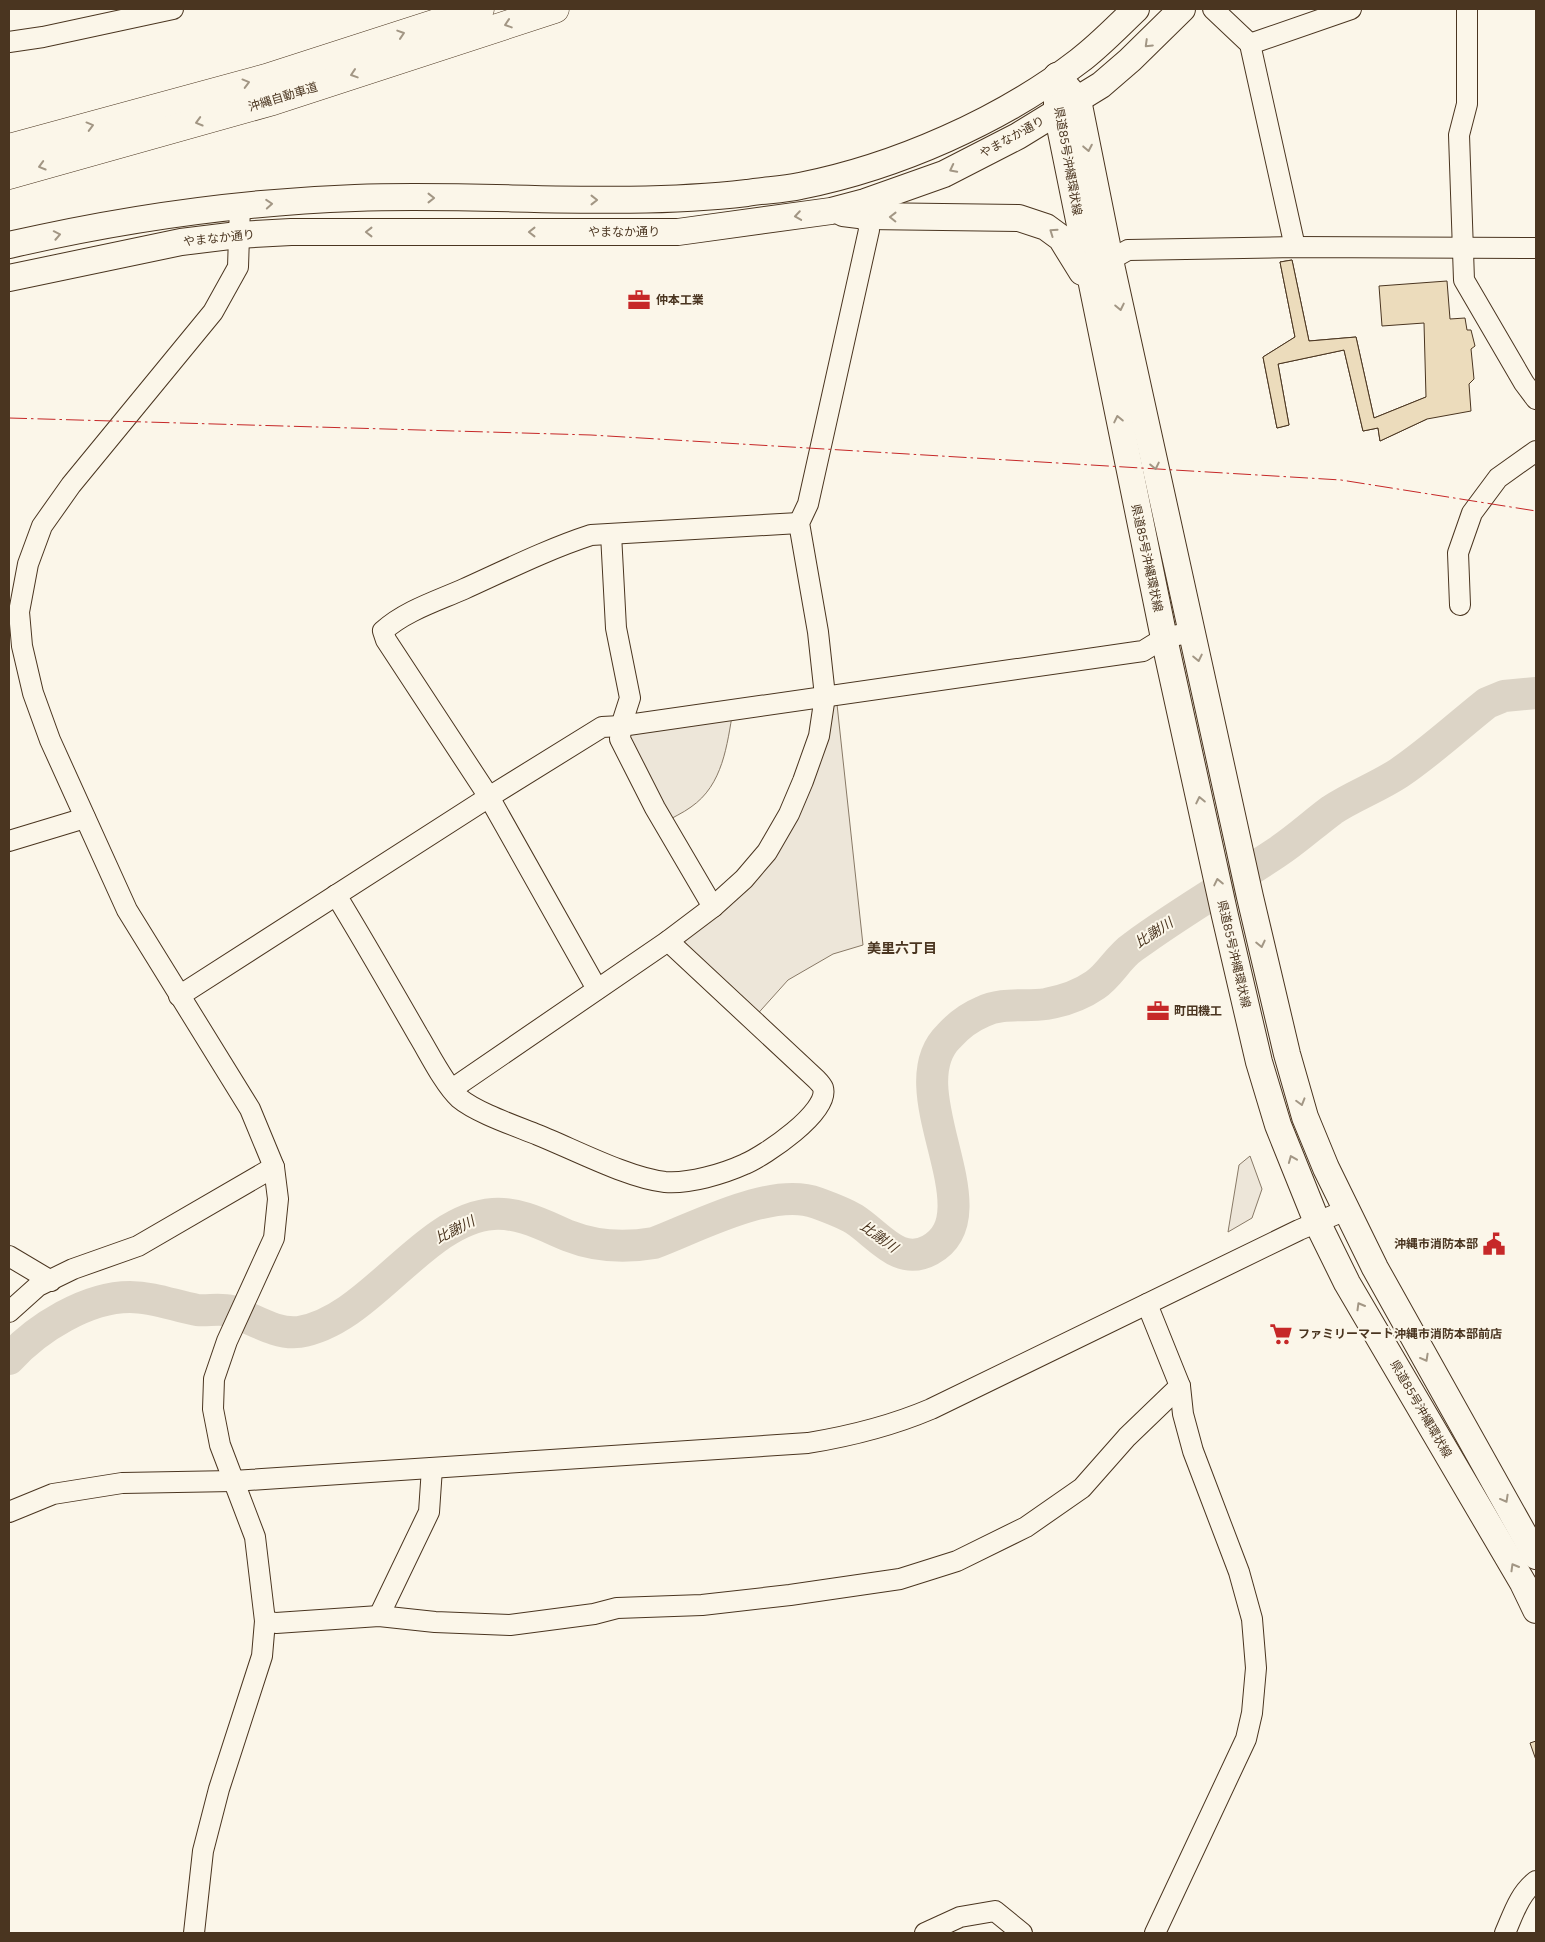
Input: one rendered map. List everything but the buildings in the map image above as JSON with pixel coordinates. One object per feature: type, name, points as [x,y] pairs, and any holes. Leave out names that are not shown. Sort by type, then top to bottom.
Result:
[{"type":"highway","name":"沖縄自動車道","points":[[9,148],[266,78],[480,9]]},
{"type":"highway","name":"沖縄自動車道","points":[[9,176],[273,100],[555,9]]},
{"type":"main road","points":[[9,245],[168,214],[240,206],[356,198],[635,200],[713,196],[798,186],[853,173],[931,145],[1000,112],[1080,60],[1136,9]]},
{"type":"main road","name":"やまなか通り","points":[[9,278],[180,242],[238,235],[291,232],[678,232],[831,211],[865,202],[944,174],[1018,136],[1068,106],[1130,60],[1182,9]]},
{"type":"main road","name":"県道85号沖縄環状線","points":[[1057,76],[1068,106],[1110,260],[1250,897],[1287,1054],[1306,1117],[1346,1210],[1375,1268],[1536,1556]]},
{"type":"main road","name":"県道85号沖縄環状線","points":[[1068,106],[1091,285],[1164,638],[1225,916],[1260,1062],[1276,1116],[1317,1222],[1347,1283],[1523,1583],[1536,1610]]},
{"type":"main road","points":[[831,211],[867,216],[1019,218],[1046,227],[1061,238],[1091,285]]},
{"type":"street","points":[[9,42],[43,37],[173,9]]},
{"type":"street","points":[[1213,9],[1250,44],[1295,247]]},
{"type":"street","points":[[1250,44],[1351,9]]},
{"type":"street","points":[[1467,9],[1467,104],[1460,135],[1464,280],[1524,383],[1536,399]]},
{"type":"street","points":[[194,1933],[203,1851],[219,1789],[262,1656],[266,1621],[255,1537],[220,1445],[212,1409],[214,1379],[227,1342],[249,1297],[274,1238],[278,1199],[274,1167],[250,1109],[127,910],[85,818],[33,693],[22,646],[19,612],[28,564],[42,526],[71,485],[213,312],[238,267],[240,206]]},
{"type":"street","points":[[452,1089],[668,941],[714,907],[744,879],[767,852],[789,814],[819,736],[825,696],[818,632],[799,522],[808,504],[869,230],[867,216]]},
{"type":"street","points":[[1110,260],[1128,250],[1462,246],[1536,248]]},
{"type":"street","points":[[1460,605],[1458,553],[1472,513],[1498,478],[1536,451]]},
{"type":"street","points":[[597,989],[489,797],[386,640],[383,631],[401,618],[564,544],[591,535],[799,522]]},
{"type":"street","points":[[611,534],[616,628],[630,698],[621,726],[620,739],[631,762],[714,907]]},
{"type":"street","points":[[179,996],[336,894],[602,727],[621,726],[1143,651],[1164,638],[1192,632]]},
{"type":"street","points":[[9,841],[85,818]]},
{"type":"street","points":[[336,894],[452,1089],[460,1098],[503,1120],[642,1177],[666,1182],[692,1179],[746,1164],[788,1138],[809,1118],[822,1099],[823,1088],[816,1079],[668,941]]},
{"type":"street","points":[[9,1312],[38,1286],[73,1269],[138,1246],[274,1167]]},
{"type":"street","points":[[9,1512],[53,1494],[122,1483],[233,1481],[808,1443],[844,1437],[901,1421],[931,1409],[1317,1222],[1346,1210]]},
{"type":"street","points":[[9,1256],[51,1281]]},
{"type":"street","points":[[1147,1304],[1180,1386],[1183,1414],[1193,1451],[1239,1572],[1252,1619],[1256,1668],[1252,1713],[1246,1739],[1155,1933]]},
{"type":"street","points":[[266,1621],[276,1623],[379,1616],[435,1622],[510,1625],[594,1614],[617,1608],[702,1605],[790,1595],[900,1579],[957,1561],[1026,1527],[1082,1488],[1132,1431],[1180,1386]]},
{"type":"street","points":[[379,1616],[429,1512],[432,1468]]},
{"type":"street","points":[[1505,1933],[1528,1887],[1536,1881]]},
{"type":"street","points":[[925,1933],[960,1917],[995,1912],[1022,1933]]},
{"type":"shaded area","points":[[836,695],[863,945],[833,954],[788,980],[753,1019],[668,941],[767,852]]},
{"type":"shaded area","points":[[733,710],[726,750],[717,776],[702,798],[685,811],[664,823],[621,726]]},
{"type":"shaded area","points":[[1250,1156],[1262,1189],[1252,1218],[1228,1232],[1239,1165]]},
{"type":"waterway","name":"比謝川","points":[[9,1359],[34,1336],[64,1316],[80,1308],[114,1298],[139,1297],[197,1310],[227,1310],[273,1329],[299,1332],[325,1324],[349,1310],[443,1233],[467,1220],[493,1214],[523,1217],[580,1240],[611,1246],[632,1246],[654,1243],[713,1219],[757,1204],[799,1199],[817,1203],[850,1217],[899,1252],[909,1255],[930,1250],[948,1232],[954,1208],[951,1180],[936,1117],[932,1087],[935,1059],[949,1036],[956,1029],[973,1016],[990,1009],[1052,1003],[1072,997],[1090,988],[1100,981],[1128,951],[1150,935],[1283,848],[1332,810],[1399,773],[1433,748],[1487,703],[1504,696],[1536,693]]},
{"type":"power","points":[[9,418],[591,435],[1341,480],[1536,511]]},
{"type":"place","name":"仲本工業","points":[[639,300]]},
{"type":"place","name":"町田機工","points":[[1158,1011]]},
{"type":"place","name":"沖縄市消防本部","points":[[1494,1244]]},
{"type":"place","name":"ファミリーマート沖縄市消防本部前店","points":[[1281,1334]]},
{"type":"district","name":"美里六丁目","points":[[902,948]]}]
